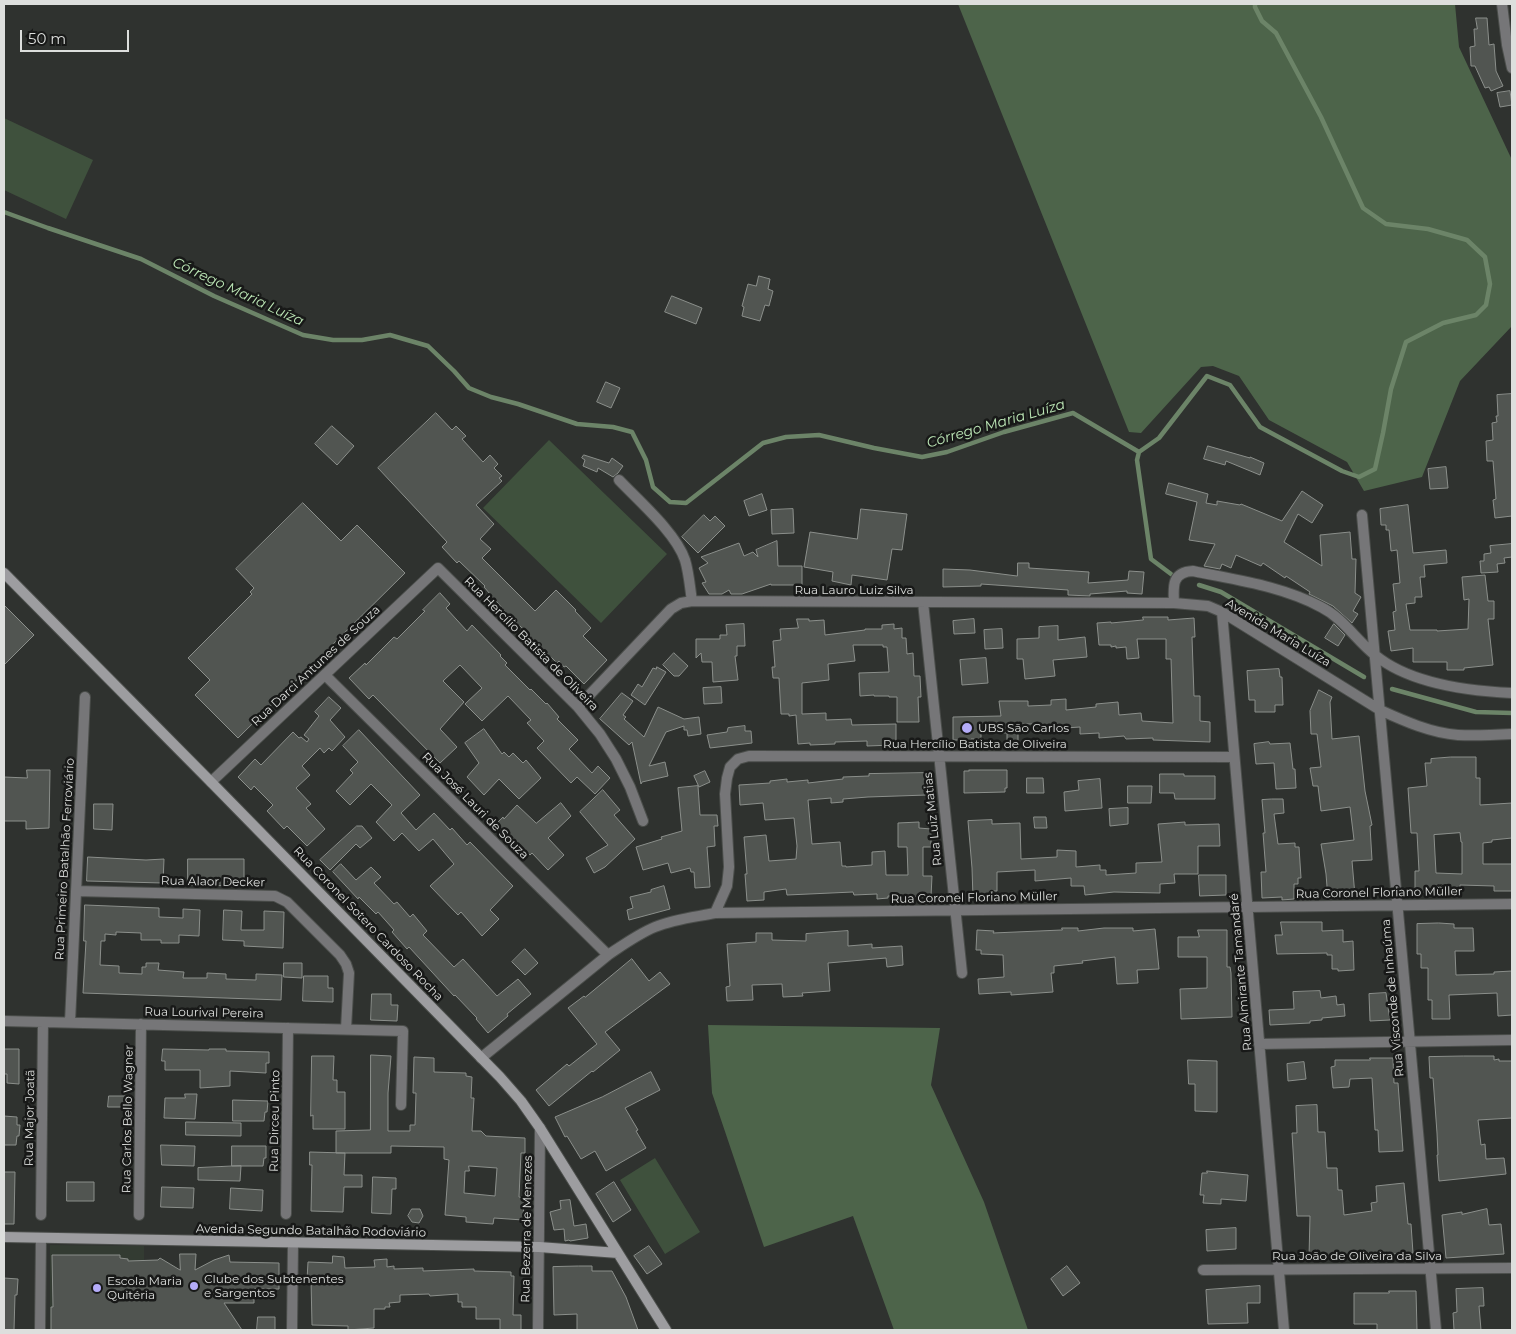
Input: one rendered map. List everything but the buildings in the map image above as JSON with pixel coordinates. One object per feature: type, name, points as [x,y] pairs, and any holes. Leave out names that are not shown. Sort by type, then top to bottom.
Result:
[{"type":"street","points":[[1502,4],[1512,68]]},
{"type":"street","points":[[619,480],[668,532],[677,545],[685,559],[692,602]]},
{"type":"street","name":"Rua Visconde de Inhaúma","points":[[1362,515],[1436,1330]]},
{"type":"street","name":"Rua Darci Antunes de Souza","points":[[211,782],[438,568]]},
{"type":"street","name":"Rua Hercílio Batista de Oliveira","points":[[438,568],[578,707],[600,734],[616,758],[643,821]]},
{"type":"street","name":"Avenida Maria Luíza","points":[[1512,693],[1461,689],[1401,671],[1375,655],[1351,630],[1324,608],[1305,598],[1275,589],[1193,571],[1185,571],[1179,574],[1176,580],[1174,603],[1208,606],[1222,612],[1380,710],[1406,722],[1430,730],[1457,735],[1512,734]]},
{"type":"street","name":"Rua Coronel Sotero Cardoso Rocha","points":[[4,573],[482,1058],[521,1101],[540,1128],[666,1330]]},
{"type":"street","name":"Rua Luiz Matias","points":[[923,602],[962,972]]},
{"type":"street","name":"Rua Lauro Luiz Silva","points":[[578,707],[671,609],[681,603],[1174,603]]},
{"type":"street","name":"Rua Almirante Tamandaré","points":[[1222,612],[1284,1330]]},
{"type":"street","name":"Rua José Lauri de Souza","points":[[325,675],[608,955]]},
{"type":"street","name":"Rua Primeiro Batalhão Ferroviário","points":[[70,1022],[86,697]]},
{"type":"street","name":"Rua Hercílio Batista de Oliveira","points":[[715,913],[727,886],[729,868],[725,794],[727,778],[730,767],[738,759],[749,756],[1234,757]]},
{"type":"street","name":"Rua Alaor Decker","points":[[76,891],[275,896],[282,898],[340,955],[346,964],[349,973],[346,1029]]},
{"type":"street","name":"Rua Coronel Floriano Müller","points":[[482,1058],[608,955],[630,940],[655,927],[715,913],[1512,904]]},
{"type":"street","name":"Rua Lourival Pereira","points":[[4,1021],[403,1030],[401,1105]]},
{"type":"street","name":"Rua Major Joatã","points":[[41,1215],[43,1022]]},
{"type":"street","name":"Rua Carlos Bello Wagner","points":[[139,1215],[142,1024]]},
{"type":"street","name":"Rua Dirceu Pinto","points":[[286,1214],[288,1028]]},
{"type":"street","points":[[1259,1044],[1512,1040]]},
{"type":"street","name":"Rua Bezerra de Menezes","points":[[538,1330],[540,1128]]},
{"type":"street","name":"Avenida Segundo Batalhão Rodoviário","points":[[4,1237],[539,1248],[618,1253]]},
{"type":"street","points":[[40,1330],[41,1238]]},
{"type":"street","points":[[292,1330],[293,1243]]},
{"type":"street","name":"Rua João de Oliveira da Silva","points":[[1203,1270],[1512,1268]]},
{"type":"shaded area","name":"Escola Maria Quitéria","points":[[50,1245],[144,1246],[144,1330],[50,1330]]},
{"type":"green space","points":[[958,4],[1455,4],[1459,47],[1512,160],[1512,326],[1460,381],[1422,477],[1364,491],[1347,462],[1269,420],[1239,376],[1213,366],[1201,367],[1141,433],[1129,432]]},
{"type":"green space","points":[[4,118],[93,160],[66,219],[4,190]]},
{"type":"green space","points":[[549,440],[667,554],[601,623],[483,508]]},
{"type":"green space","points":[[708,1025],[940,1028],[931,1085],[984,1202],[1028,1330],[894,1330],[853,1216],[764,1247],[712,1093]]},
{"type":"green space","points":[[655,1158],[700,1232],[665,1254],[620,1180]]},
{"type":"waterway","name":"Córrego Maria Luíza","points":[[4,212],[141,259],[214,296],[303,335],[333,340],[362,340],[390,335],[428,346],[469,388],[491,397],[577,424],[613,427],[632,432],[646,460],[653,487],[670,502],[686,503],[763,443],[786,437],[819,435],[922,457],[947,452],[1004,432],[1073,413],[1139,452],[1159,438],[1207,376],[1230,385],[1260,427],[1342,471],[1359,477],[1375,469],[1391,389],[1406,342],[1443,323],[1476,315],[1486,305],[1490,284],[1485,257],[1467,240],[1428,229],[1386,224],[1363,208],[1321,117],[1276,33],[1262,21],[1255,4]]},
{"type":"waterway","points":[[1139,452],[1137,460],[1151,559],[1171,574]]},
{"type":"waterway","points":[[1199,585],[1221,592],[1364,677]]},
{"type":"waterway","points":[[1392,689],[1476,712],[1512,713]]},
{"type":"place","name":"UBS São Carlos","points":[[967,728]]},
{"type":"place","name":"Clube dos Subtenentes e Sargentos","points":[[194,1286]]},
{"type":"place","name":"Escola Maria Quitéria","points":[[97,1288]]}]
